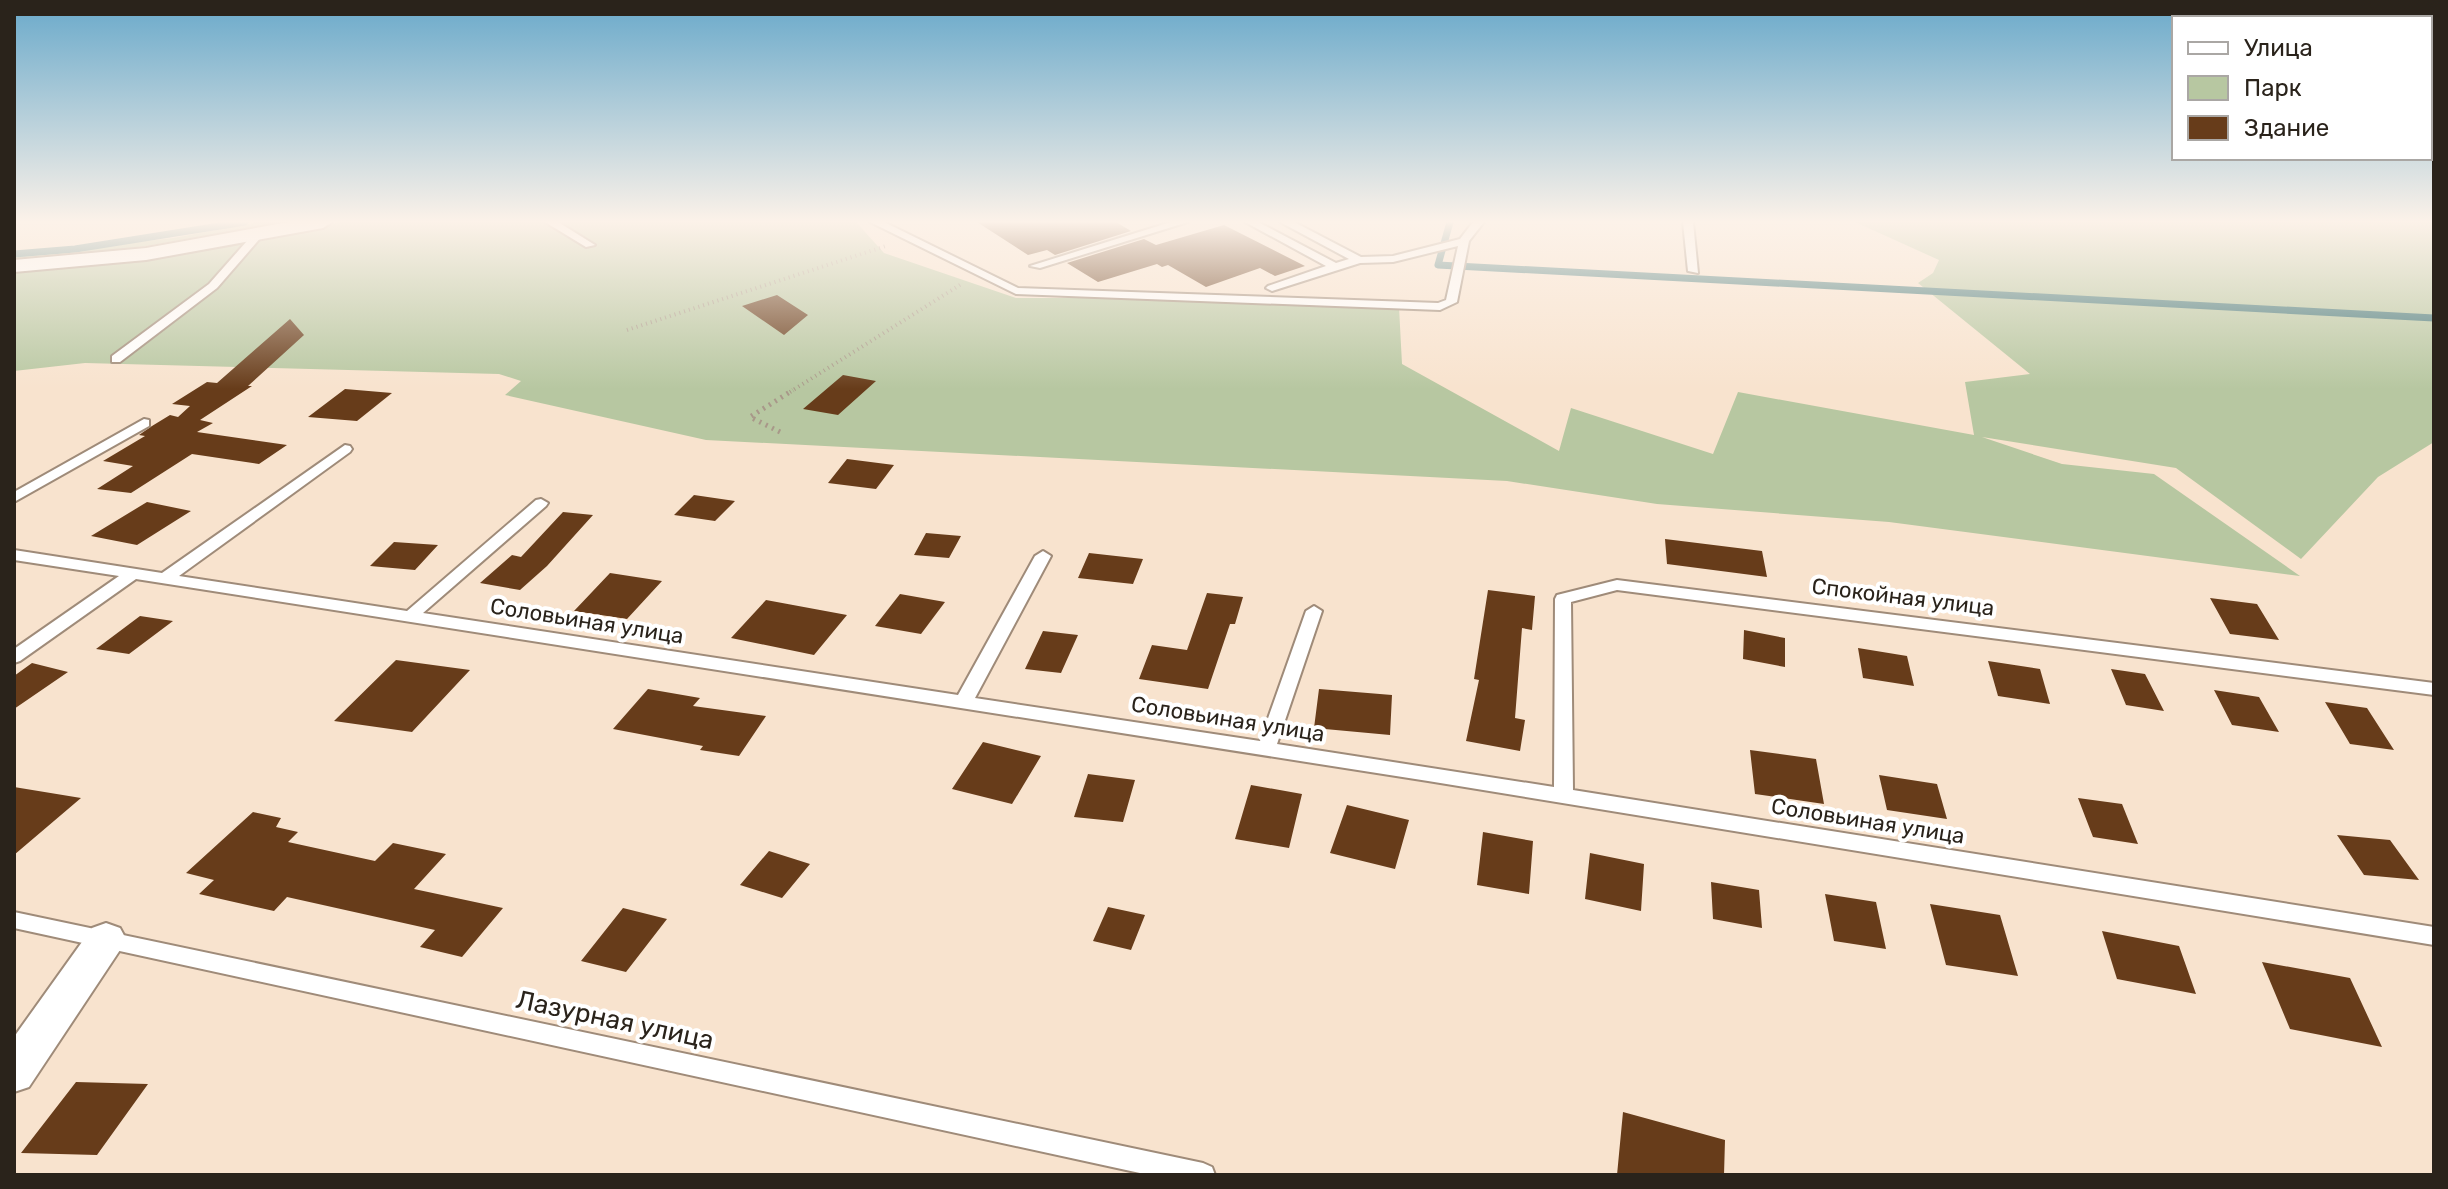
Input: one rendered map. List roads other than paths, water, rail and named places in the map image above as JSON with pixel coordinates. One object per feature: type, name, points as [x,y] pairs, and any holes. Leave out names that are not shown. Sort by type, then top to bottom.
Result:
[{"type":"street","points":[[14,1073],[106,939]]},
{"type":"lane","points":[[116,359],[221,277]]},
{"type":"lane","points":[[985,277],[1016,291],[1440,307],[1451,302],[1456,277]]},
{"type":"lane","points":[[1272,288],[1304,277]]},
{"type":"lane","points":[[14,498],[144,423]]},
{"type":"lane","points":[[163,580],[345,449]]},
{"type":"lane","points":[[408,618],[541,503]]},
{"type":"lane","name":"Соловьиная улица","points":[[14,555],[1266,749],[2434,936]]},
{"type":"lane","points":[[963,703],[1043,556]]},
{"type":"lane","points":[[14,657],[131,575]]},
{"type":"lane","name":"Спокойная улица","points":[[1564,796],[1563,599],[1617,585],[2434,689]]},
{"type":"lane","points":[[1266,749],[1314,611]]},
{"type":"lane","name":"Лазурная улица","points":[[14,920],[1203,1175]]},
{"type":"waterway","points":[[1673,277],[2434,318]]}]
